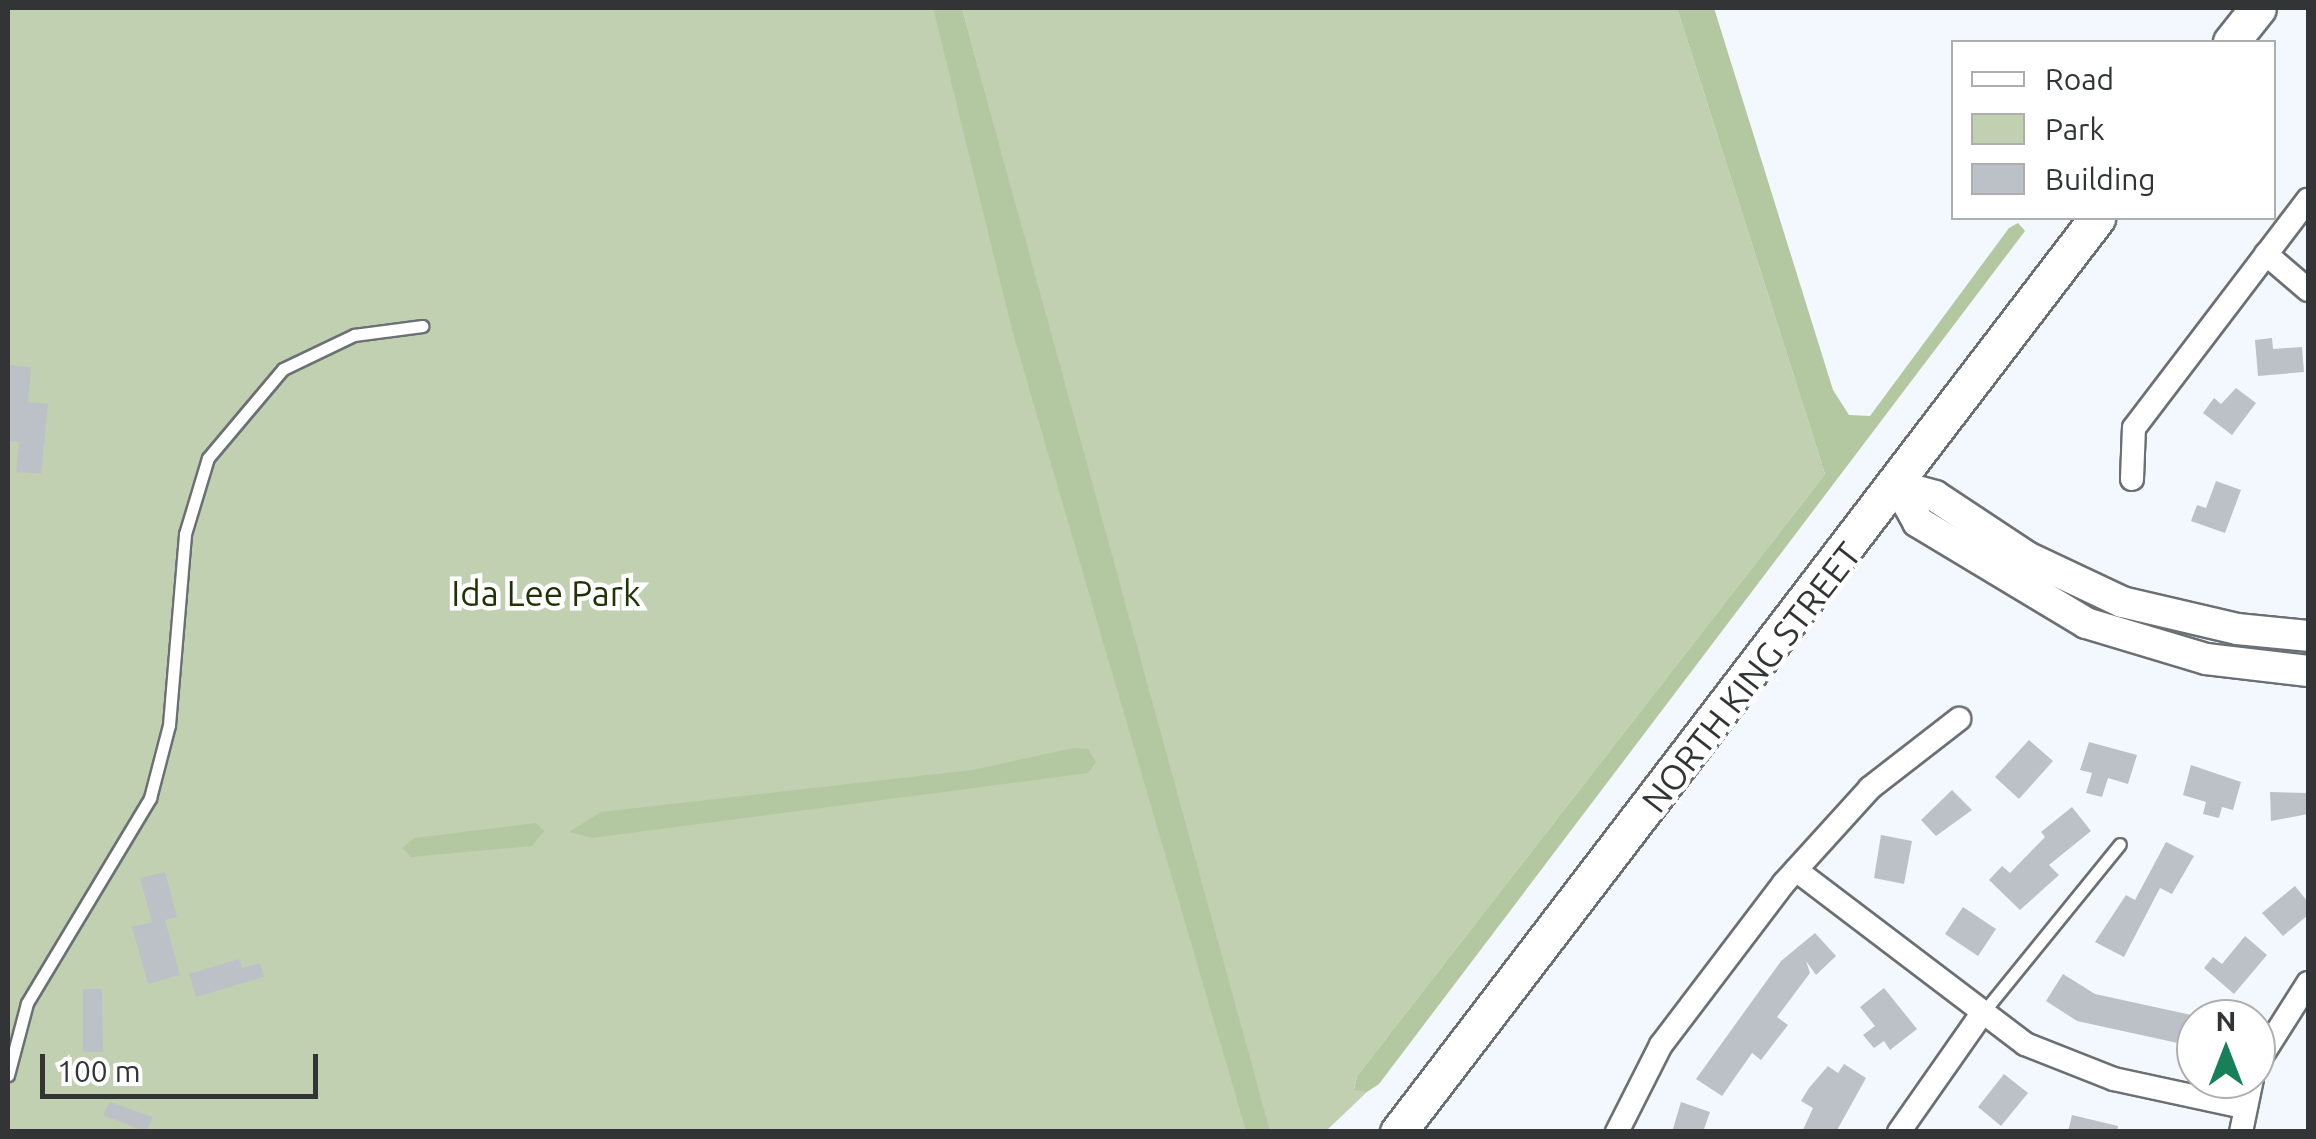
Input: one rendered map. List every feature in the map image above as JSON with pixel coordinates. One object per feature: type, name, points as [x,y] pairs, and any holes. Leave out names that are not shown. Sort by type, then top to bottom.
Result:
[{"type":"main road","points":[[2233,40],[2258,8]]},
{"type":"main road","name":"NORTH KING STREET","points":[[1398,1132],[1898,486],[2097,220]]},
{"type":"main road","points":[[1898,486],[1935,496],[2027,557],[2122,602],[2237,629],[2308,636]]},
{"type":"main road","points":[[1898,486],[1918,522],[2086,624],[2206,659],[2308,671]]},
{"type":"street","points":[[2132,479],[2134,428],[2308,200]]},
{"type":"street","points":[[2266,254],[2308,290]]},
{"type":"street","points":[[1616,1132],[1661,1045],[1796,870],[1870,788],[1960,719]]},
{"type":"street","points":[[1796,870],[1981,1015],[2071,1064],[2244,1107]]},
{"type":"street","points":[[2276,1033],[2308,982]]},
{"type":"street","points":[[1899,1132],[1981,1015]]},
{"type":"street","points":[[2241,1132],[2246,1099]]},
{"type":"lane","points":[[8,1075],[28,1003],[150,798],[169,725],[184,534],[208,458],[283,368],[354,336],[422,326]]},
{"type":"lane","points":[[1981,1015],[2120,844]]},
{"type":"green space","name":"Ida Lee Park","points":[[8,8],[933,8],[1255,1083],[962,8],[1677,8],[1825,474],[1357,1076],[1354,1089],[1367,1092],[1326,1131],[8,1131]]},
{"type":"green space","points":[[933,8],[962,8],[1270,1131],[1246,1131],[1012,330]]},
{"type":"green space","points":[[1677,8],[1714,8],[1833,390],[1849,415],[1870,416],[2009,228],[2018,223],[2025,231],[1379,1084],[1367,1092],[1354,1090],[1357,1076],[1825,474]]},
{"type":"green space","points":[[1074,748],[1088,749],[1096,762],[1088,773],[592,838],[569,832],[601,812],[972,770]]},
{"type":"green space","points":[[536,823],[544,831],[532,846],[411,857],[402,848],[414,838]]},
{"type":"building","points":[[2272,338],[2273,349],[2302,347],[2304,372],[2258,376],[2255,340]]},
{"type":"building","points":[[8,365],[31,367],[28,402],[48,404],[41,474],[16,472],[19,442],[9,441]]},
{"type":"building","points":[[2236,388],[2256,403],[2232,435],[2203,413],[2214,398],[2221,404]]},
{"type":"building","points":[[2216,481],[2241,490],[2225,533],[2191,521],[2197,505],[2206,508]]},
{"type":"building","points":[[2029,740],[2053,761],[2019,799],[1995,777]]},
{"type":"building","points":[[2089,742],[2137,755],[2128,784],[2108,778],[2102,797],[2086,793],[2092,773],[2080,770]]},
{"type":"building","points":[[2191,765],[2241,782],[2233,810],[2222,807],[2219,818],[2203,814],[2206,802],[2183,795]]},
{"type":"building","points":[[1952,790],[1972,810],[1936,836],[1921,820]]},
{"type":"building","points":[[2270,792],[2308,793],[2308,814],[2271,821]]},
{"type":"building","points":[[2072,807],[2091,831],[2049,865],[2059,875],[2020,910],[1989,880],[2002,866],[2010,873],[2045,837],[2041,832]]},
{"type":"building","points":[[1881,835],[1912,841],[1904,884],[1874,878]]},
{"type":"building","points":[[2166,842],[2194,856],[2172,894],[2160,888],[2124,957],[2095,942],[2126,895],[2135,900]]},
{"type":"building","points":[[165,872],[177,917],[165,920],[180,975],[148,984],[132,927],[152,922],[140,878]]},
{"type":"building","points":[[2295,886],[2308,902],[2308,915],[2283,936],[2262,913]]},
{"type":"building","points":[[1963,907],[1996,929],[1978,956],[1945,934]]},
{"type":"building","points":[[1815,933],[1836,956],[1816,975],[1806,961],[1810,973],[1777,1017],[1788,1025],[1761,1060],[1752,1053],[1722,1096],[1696,1079],[1781,961]]},
{"type":"building","points":[[2245,936],[2267,955],[2234,994],[2204,968],[2213,957],[2222,964]]},
{"type":"building","points":[[239,959],[242,968],[260,963],[264,977],[196,997],[189,974]]},
{"type":"building","points":[[2063,974],[2095,994],[2176,1012],[2176,1043],[2077,1021],[2046,1001]]},
{"type":"building","points":[[1884,988],[1917,1029],[1890,1050],[1884,1041],[1874,1048],[1863,1035],[1875,1026],[1860,1007]]},
{"type":"building","points":[[83,989],[102,989],[103,1052],[83,1052]]},
{"type":"building","points":[[1844,1064],[1866,1078],[1836,1132],[1802,1132],[1813,1108],[1801,1101],[1809,1088],[1828,1066],[1838,1073]]},
{"type":"building","points":[[2004,1074],[2028,1093],[2001,1126],[1978,1107]]},
{"type":"building","points":[[110,1102],[153,1117],[146,1132],[103,1115]]},
{"type":"building","points":[[1681,1102],[1710,1112],[1703,1132],[1672,1132]]},
{"type":"building","points":[[2072,1115],[2118,1126],[2117,1132],[2068,1132]]}]
